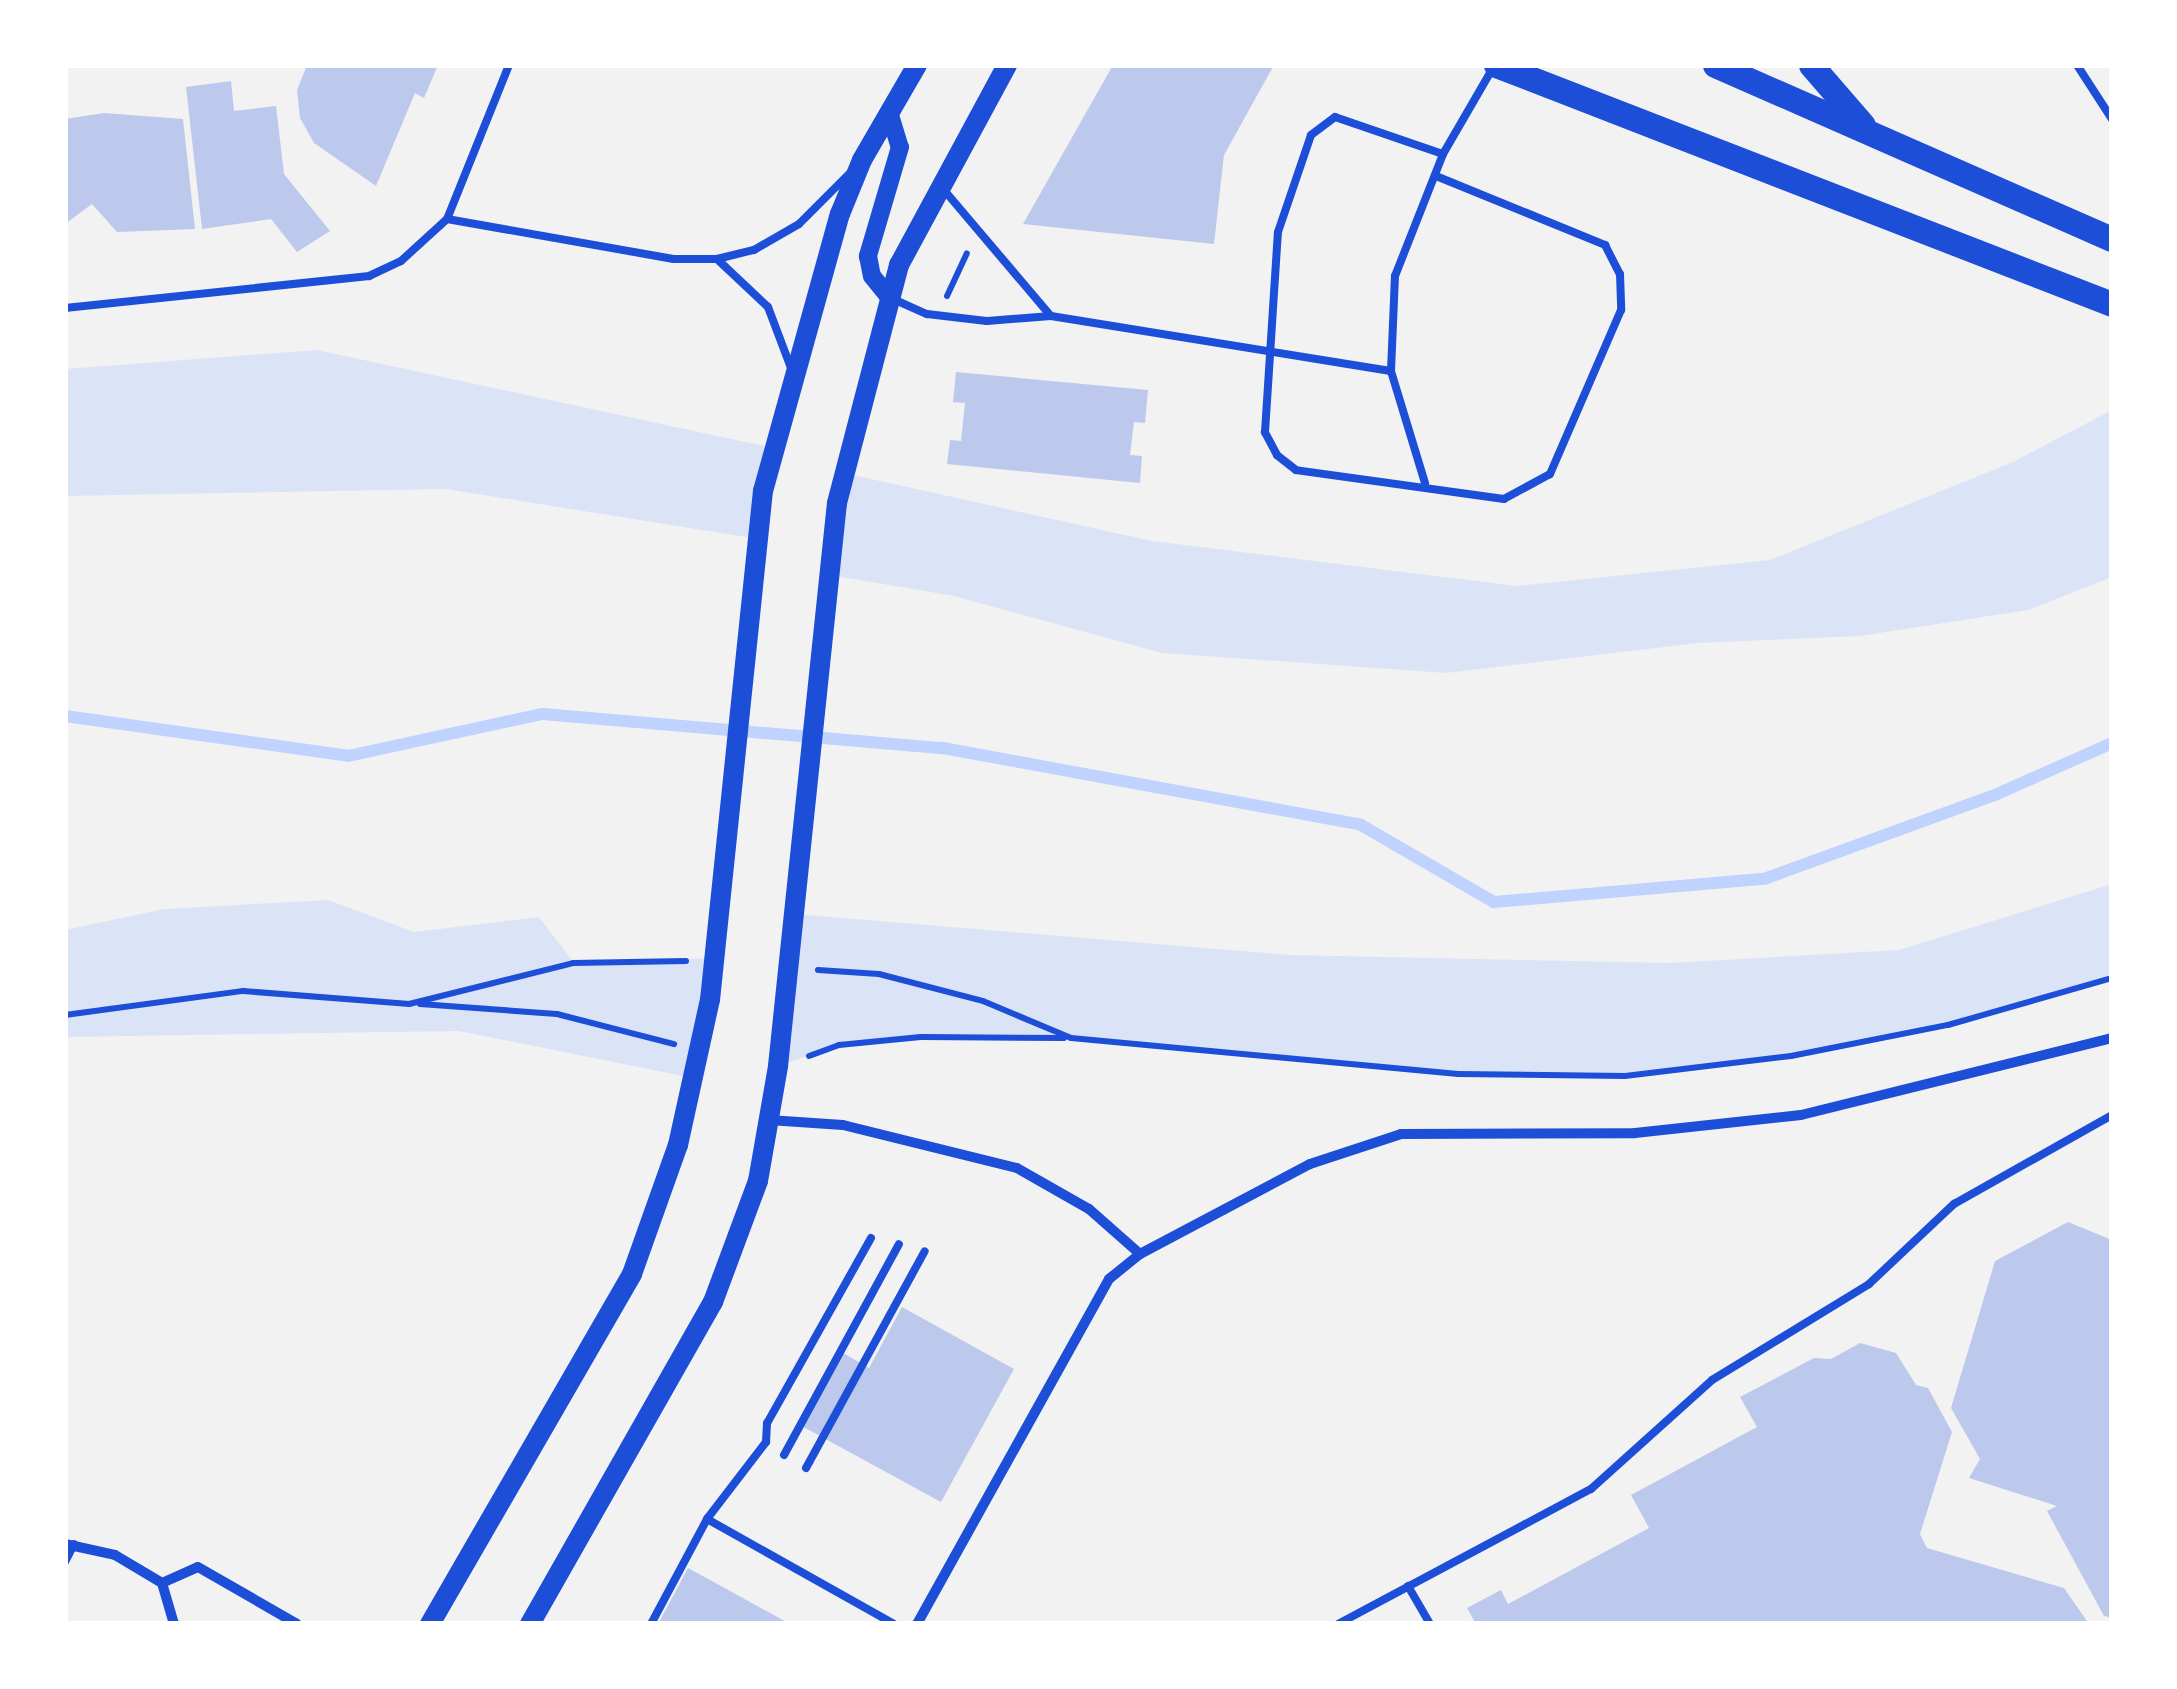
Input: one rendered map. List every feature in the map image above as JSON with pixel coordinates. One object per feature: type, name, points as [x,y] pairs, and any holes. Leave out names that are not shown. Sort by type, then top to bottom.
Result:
[{"type":"main road","points":[[430,1624],[632,1274],[678,1144],[710,1000],[763,491],[811,300],[862,160],[918,65]]},
{"type":"main road","points":[[530,1624],[712,1302],[758,1181],[778,1066],[837,503],[890,298],[939,183],[1007,65]]},
{"type":"main road","points":[[1495,65],[2112,304]]},
{"type":"main road","points":[[1715,65],[2112,240]]},
{"type":"main road","points":[[1811,65],[1869,133]]},
{"type":"street","points":[[888,112],[900,147],[868,256],[872,276],[890,298]]},
{"type":"street","points":[[918,1624],[1109,1279],[1140,1254],[1310,1164],[1401,1134],[1635,1133],[1754,1122],[1892,1097],[2112,1038]]},
{"type":"street","points":[[769,1120],[843,1125],[1018,1168],[1089,1209],[1140,1254]]},
{"type":"street","points":[[70,1544],[115,1555],[162,1584],[174,1624]]},
{"type":"street","points":[[162,1584],[198,1567],[297,1624]]},
{"type":"lane","points":[[65,308],[369,276],[401,261],[447,219],[508,65]]},
{"type":"lane","points":[[1425,483],[1391,370],[1395,276],[1443,154],[1495,65]]},
{"type":"lane","points":[[2076,65],[2112,120]]},
{"type":"lane","points":[[1436,176],[1604,244],[1620,274],[1621,310],[1550,474],[1504,499],[1425,483],[1296,470],[1276,455],[1265,432],[1278,232],[1311,135],[1335,118],[1443,154]]},
{"type":"lane","points":[[447,219],[674,259],[717,259],[754,250],[798,224],[862,160]]},
{"type":"lane","points":[[939,183],[1050,316]]},
{"type":"lane","points":[[717,259],[768,307],[793,373]]},
{"type":"lane","points":[[890,298],[942,316],[987,321],[1050,316],[1391,370]]},
{"type":"lane","points":[[1338,1624],[1591,1490],[1712,1380],[1869,1284],[1954,1204],[2112,1115]]},
{"type":"lane","points":[[651,1624],[708,1519],[766,1442],[767,1423],[871,1238]]},
{"type":"lane","points":[[784,1454],[899,1244]]},
{"type":"lane","points":[[806,1468],[925,1251]]},
{"type":"lane","points":[[708,1519],[894,1624]]},
{"type":"lane","points":[[65,1562],[70,1544]]},
{"type":"lane","points":[[1408,1586],[1430,1624]]},
{"type":"path","points":[[947,298],[970,248]]},
{"type":"path","points":[[409,1004],[573,963],[704,962]]},
{"type":"path","points":[[801,969],[878,974],[982,1001],[1070,1038]]},
{"type":"path","points":[[778,1066],[856,1043],[1070,1038],[1458,1074],[1625,1076],[1791,1056],[1930,1029],[2112,978]]},
{"type":"path","points":[[65,1015],[243,991],[557,1014],[699,1050]]},
{"type":"shaded area","points":[[317,350],[773,448],[758,539],[446,489],[65,496],[65,369]]},
{"type":"shaded area","points":[[2112,410],[2112,577],[2028,610],[1860,636],[1698,643],[1446,673],[1162,653],[954,596],[829,575],[844,473],[1152,541],[1517,586],[1770,560],[2013,462]]},
{"type":"shaded area","points":[[2112,884],[2112,978],[1948,1025],[1791,1056],[1625,1076],[1458,1074],[1071,1038],[921,1037],[839,1045],[778,1066],[794,914],[1290,955],[1669,963],[1899,950]]},
{"type":"shaded area","points":[[328,900],[414,932],[539,917],[574,963],[714,958],[693,1078],[459,1031],[65,1037],[65,930],[164,909]]},
{"type":"building","points":[[307,65],[438,65],[424,98],[415,93],[376,186],[314,143],[300,118],[297,90]]},
{"type":"building","points":[[1113,65],[1274,65],[1224,155],[1214,244],[1023,224]]},
{"type":"building","points":[[231,81],[234,111],[276,106],[284,174],[330,231],[297,252],[271,219],[202,229],[186,87]]},
{"type":"building","points":[[104,113],[183,119],[195,229],[117,232],[92,204],[65,224],[65,119]]},
{"type":"building","points":[[956,372],[1148,390],[1145,423],[1134,422],[1130,455],[1142,456],[1140,483],[947,464],[950,440],[961,441],[965,403],[953,402]]},
{"type":"building","points":[[2068,1222],[2112,1240],[2112,1618],[2104,1616],[2047,1511],[2057,1506],[1969,1478],[1980,1459],[1951,1408],[1995,1261]]},
{"type":"building","points":[[902,1307],[1014,1369],[941,1502],[798,1424],[838,1350],[869,1368]]},
{"type":"building","points":[[1860,1343],[1896,1353],[1916,1385],[1928,1388],[1952,1432],[1920,1534],[1927,1548],[2064,1588],[2089,1624],[1476,1624],[1467,1608],[1501,1590],[1508,1604],[1649,1528],[1631,1495],[1757,1427],[1740,1397],[1814,1358],[1831,1359]]},
{"type":"building","points":[[688,1568],[721,1586],[790,1624],[658,1624]]},
{"type":"waterway","points":[[65,716],[348,756],[543,714],[943,748],[1361,825],[1494,902],[1764,879],[1997,794],[2112,743]]}]
